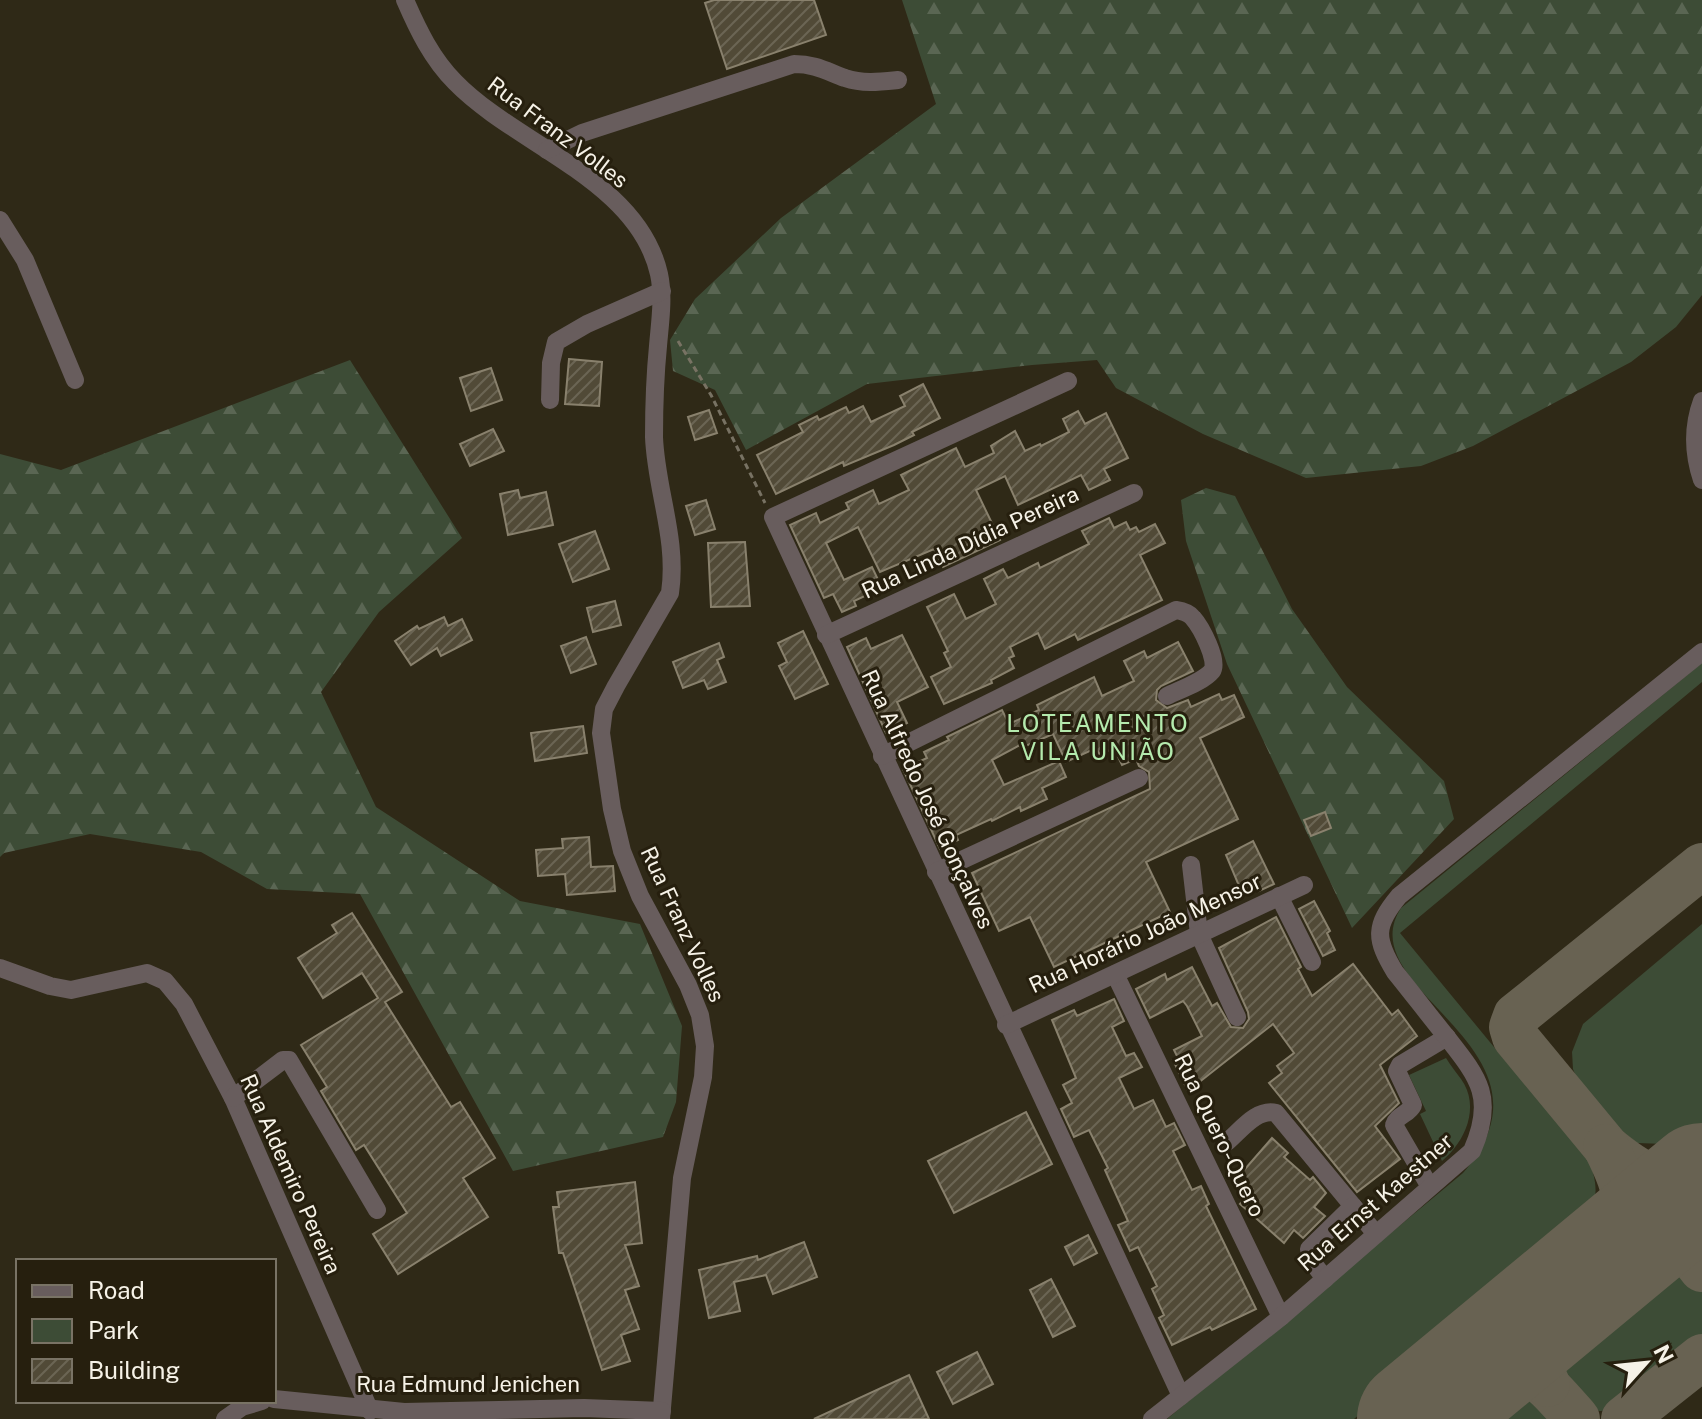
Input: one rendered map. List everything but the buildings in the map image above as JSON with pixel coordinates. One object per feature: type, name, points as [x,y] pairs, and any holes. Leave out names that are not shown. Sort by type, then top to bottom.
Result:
[{"type":"street","name":"Rua Franz Volles","points":[[405,0],[423,39],[455,82],[603,191],[640,230],[652,249],[662,291],[654,395],[655,442],[673,573],[670,593],[604,709],[601,733],[612,809],[622,851],[640,896],[688,985],[700,1015],[705,1046],[703,1077],[680,1192],[661,1415]]},
{"type":"street","points":[[547,150],[582,133],[794,64],[812,64],[866,83],[898,80]]},
{"type":"street","points":[[0,220],[25,260],[75,380]]},
{"type":"street","points":[[550,400],[551,363],[556,342],[587,324],[662,291]]},
{"type":"street","points":[[773,517],[1068,381]]},
{"type":"street","points":[[1702,401],[1694,421],[1695,460],[1702,480]]},
{"type":"street","name":"Rua Linda Dídia Pereira","points":[[826,635],[1134,493]]},
{"type":"street","name":"Rua Alfredo José Gonçalves","points":[[773,517],[1006,1025],[1181,1396]]},
{"type":"street","points":[[882,756],[1176,610],[1184,611],[1193,618],[1214,658],[1214,666],[1210,673],[1167,696]]},
{"type":"street","name":"Rua Ernst Kaestner","points":[[1152,1419],[1281,1317],[1472,1151],[1482,1129],[1484,1108],[1481,1089],[1473,1070],[1385,956],[1380,940],[1380,922],[1389,908],[1399,896],[1702,652]]},
{"type":"street","points":[[936,872],[1139,778]]},
{"type":"street","points":[[1191,865],[1199,934],[1237,1017]]},
{"type":"street","name":"Rua Horário João Mensor","points":[[1006,1025],[1304,885]]},
{"type":"street","points":[[1279,896],[1312,962]]},
{"type":"street","name":"Rua Aldemiro Pereira","points":[[0,968],[71,990],[147,973],[165,981],[184,1004],[233,1098],[370,1411]]},
{"type":"street","name":"Rua Quero-Quero","points":[[1115,974],[1281,1317]]},
{"type":"street","points":[[1430,1187],[1395,1128],[1396,1119],[1413,1105],[1397,1071],[1400,1065],[1447,1037]]},
{"type":"street","points":[[233,1098],[283,1060],[289,1060],[377,1210]]},
{"type":"street","points":[[1227,1142],[1258,1115],[1276,1113],[1376,1234]]},
{"type":"street","points":[[1325,1279],[1311,1260],[1309,1249],[1353,1206]]},
{"type":"street","name":"Rua Edmund Jenichen","points":[[276,1399],[370,1411],[584,1408],[661,1415]]},
{"type":"street","points":[[225,1419],[242,1407],[255,1403]]},
{"type":"path","points":[[683,347],[773,517]]},
{"type":"green space","points":[[902,0],[1702,0],[1702,295],[1676,327],[1631,362],[1473,446],[1421,466],[1306,478],[1203,434],[1116,388],[1097,360],[867,384],[746,450],[715,390],[673,371],[670,340],[695,299],[781,218],[936,104]]},
{"type":"green space","points":[[350,360],[462,538],[379,612],[321,692],[376,807],[520,901],[640,924],[682,1026],[676,1102],[663,1137],[513,1171],[360,894],[267,889],[201,852],[90,834],[4,853],[0,857],[0,454],[61,470]]},
{"type":"green space","points":[[1206,488],[1235,496],[1292,609],[1347,687],[1444,781],[1454,819],[1352,928],[1227,664],[1186,541],[1181,500]]},
{"type":"green space","points":[[1702,663],[1702,682],[1400,933],[1587,1155],[1596,1188],[1595,1197],[1577,1235],[1354,1419],[1167,1419],[1463,1173],[1489,1129],[1492,1090],[1477,1056],[1403,967],[1393,938],[1401,908]]},
{"type":"green space","points":[[1702,924],[1702,1132],[1665,1144],[1637,1143],[1614,1125],[1579,1084],[1573,1069],[1572,1052],[1583,1024]]},
{"type":"green space","points":[[1446,1058],[1467,1090],[1470,1112],[1463,1134],[1442,1161],[1420,1114],[1426,1111],[1409,1075]]},
{"type":"green space","points":[[1662,1265],[1683,1267],[1702,1286],[1702,1340],[1635,1396],[1606,1410],[1595,1410],[1585,1404],[1560,1374],[1559,1352]]},
{"type":"green space","points":[[1507,1393],[1527,1397],[1552,1419],[1477,1419]]},
{"type":"taxiway","points":[[1702,866],[1516,1016],[1512,1027],[1515,1037],[1616,1155],[1638,1170],[1663,1181],[1689,1182],[1702,1177]]},
{"type":"taxiway","points":[[1606,1147],[1620,1178],[1625,1203],[1622,1227],[1610,1259]]},
{"type":"taxiway","points":[[1702,1184],[1687,1204],[1683,1226],[1688,1248],[1702,1269]]},
{"type":"taxiway","points":[[1547,1384],[1537,1359],[1534,1339],[1541,1321],[1558,1300]]},
{"type":"taxiway","points":[[1624,1419],[1702,1357]]},
{"type":"taxiway","points":[[1464,1378],[1499,1365],[1528,1372],[1540,1380],[1577,1419]]},
{"type":"runway","points":[[1416,1419],[1702,1182]]},
{"type":"district","name":"LOTEAMENTO VILA UNIÃO","points":[[1098,737]]}]
